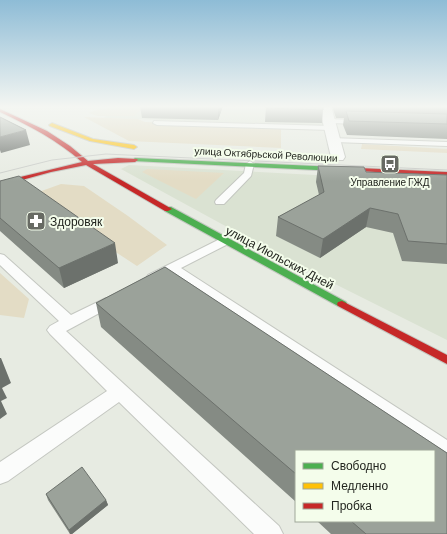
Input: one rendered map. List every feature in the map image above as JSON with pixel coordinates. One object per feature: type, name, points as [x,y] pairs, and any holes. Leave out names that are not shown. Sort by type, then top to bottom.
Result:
[{"type":"main road","name":"улица Июльских Дней","points":[[40,131],[68,147],[85,162],[224,241],[447,360]]},
{"type":"main road","points":[[64,131],[90,140],[119,146],[146,148]]},
{"type":"main road","points":[[90,140],[104,151],[106,159],[104,172]]},
{"type":"main road","points":[[85,162],[95,151],[90,140]]},
{"type":"main road","points":[[250,164],[252,153]]},
{"type":"main road","name":"улица Октябрьской Революции","points":[[0,184],[85,162],[106,159],[250,164],[339,160],[447,174]]},
{"type":"street","points":[[331,131],[339,160]]},
{"type":"lane","points":[[339,131],[447,144]]},
{"type":"lane","points":[[220,202],[248,174],[250,164]]},
{"type":"lane","points":[[224,241],[55,330],[271,534]]},
{"type":"lane","points":[[0,258],[70,323]]},
{"type":"lane","points":[[172,268],[447,451]]},
{"type":"lane","points":[[0,474],[120,392]]},
{"type":"shaded area","points":[[110,131],[281,131],[281,148],[129,141]]},
{"type":"shaded area","points":[[362,144],[447,149],[447,153],[361,149]]},
{"type":"shaded area","points":[[129,165],[447,182],[447,340],[293,263],[121,169]]},
{"type":"shaded area","points":[[147,169],[224,173],[196,199],[142,172]]},
{"type":"shaded area","points":[[61,184],[84,186],[167,245],[137,266],[85,232],[33,194]]},
{"type":"shaded area","points":[[0,273],[29,299],[24,318],[0,315]]},
{"type":"building","points":[[0,131],[23,131],[0,137]]},
{"type":"building","points":[[318,166],[364,167],[366,172],[447,175],[447,244],[408,241],[398,214],[370,208],[323,239],[278,217],[324,192]]},
{"type":"building","points":[[19,176],[115,243],[59,268],[0,218],[0,181]]},
{"type":"building","points":[[165,267],[447,453],[447,534],[366,534],[352,522],[435,522],[435,450],[295,450],[295,473],[96,303]]},
{"type":"building","points":[[82,467],[106,500],[69,530],[46,494]]},
{"type":"tram line","points":[[0,173],[52,160],[106,154],[447,170]]},
{"type":"traffic: fast","points":[[135,160],[359,170]]},
{"type":"traffic: fast","points":[[168,209],[342,304]]},
{"type":"traffic: slow","points":[[68,131],[92,140],[134,147]]},
{"type":"traffic: jam","points":[[43,131],[68,147],[85,162],[168,209]]},
{"type":"traffic: jam","points":[[0,184],[67,167],[101,161],[135,160]]},
{"type":"traffic: jam","points":[[359,170],[447,174]]},
{"type":"traffic: jam","points":[[342,304],[447,360]]},
{"type":"place","name":"Управление ГЖД","points":[[390,164]]},
{"type":"place","name":"Здоровяк","points":[[36,221]]}]
